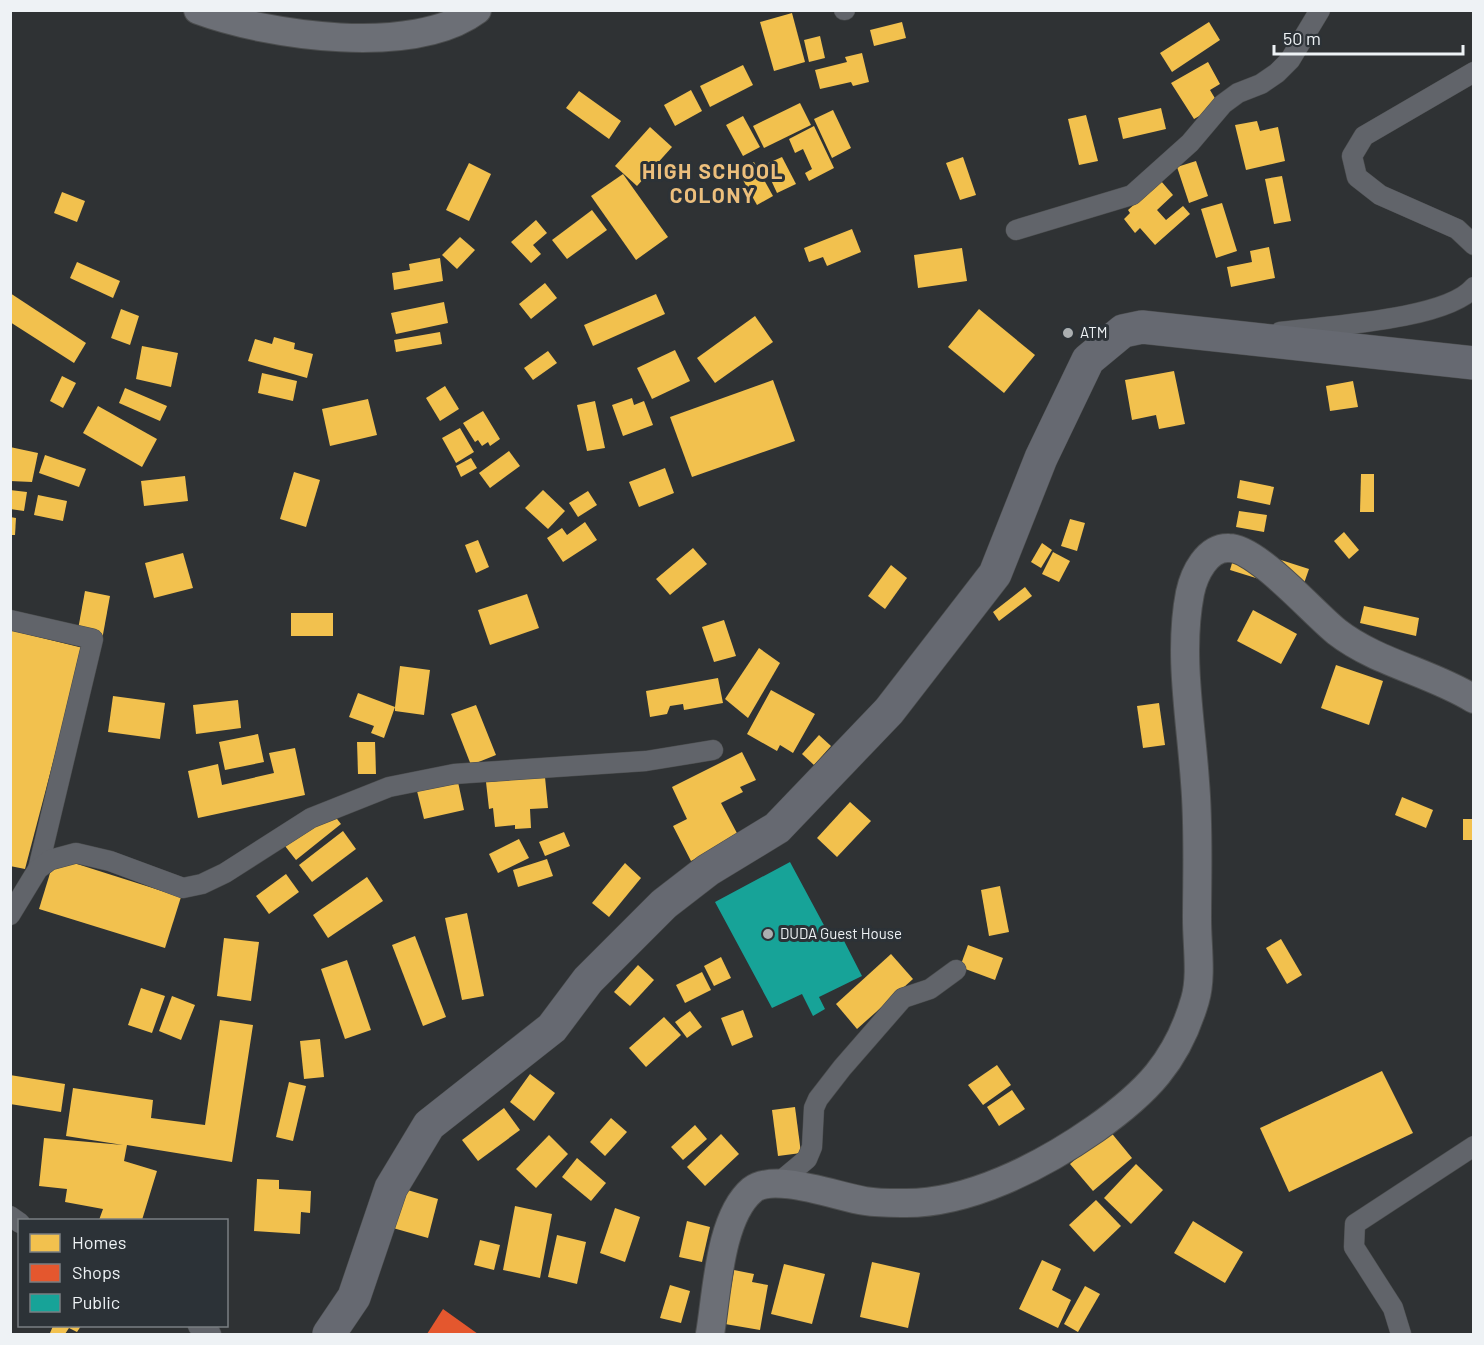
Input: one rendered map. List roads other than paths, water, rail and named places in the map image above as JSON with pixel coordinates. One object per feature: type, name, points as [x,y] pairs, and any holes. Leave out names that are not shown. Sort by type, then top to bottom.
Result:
[{"type":"highway","points":[[329,1335],[354,1297],[390,1188],[429,1125],[552,1028],[588,980],[664,904],[708,870],[777,828],[889,711],[949,634],[995,573],[1041,458],[1088,360],[1123,331],[1142,327],[1473,363]]},
{"type":"street","points":[[198,10],[219,18],[334,39],[403,36],[463,21],[477,10]]},
{"type":"street","points":[[1016,230],[1132,195],[1190,143],[1223,104],[1238,93],[1261,84],[1277,73],[1290,60],[1320,10]]},
{"type":"street","points":[[1473,72],[1364,136],[1352,156],[1358,177],[1380,195],[1457,229],[1473,245]]},
{"type":"street","points":[[1239,337],[1427,312],[1466,297],[1473,287]]},
{"type":"street","points":[[710,1335],[725,1241],[736,1210],[754,1189],[777,1184],[867,1202],[932,1203],[1043,1164],[1104,1123],[1161,1072],[1179,1043],[1196,996],[1197,843],[1185,635],[1190,591],[1199,567],[1213,552],[1226,547],[1239,549],[1259,562],[1335,631],[1357,645],[1423,672],[1473,699]]},
{"type":"street","points":[[10,620],[93,639],[25,878],[10,915]]},
{"type":"street","points":[[25,878],[50,860],[76,853],[110,861],[183,888],[202,884],[225,873],[311,818],[389,787],[454,774],[646,761],[713,750]]},
{"type":"street","points":[[777,1184],[807,1159],[812,1147],[813,1108],[836,1075],[903,998],[930,989],[956,970]]},
{"type":"street","points":[[1401,1335],[1393,1308],[1354,1248],[1355,1224],[1473,1146]]},
{"type":"place","name":"ATM","points":[[1068,333]]},
{"type":"place","name":"DUDA Guest House","points":[[768,934]]},
{"type":"district","name":"HIGH SCHOOL COLONY","points":[[713,184]]}]
